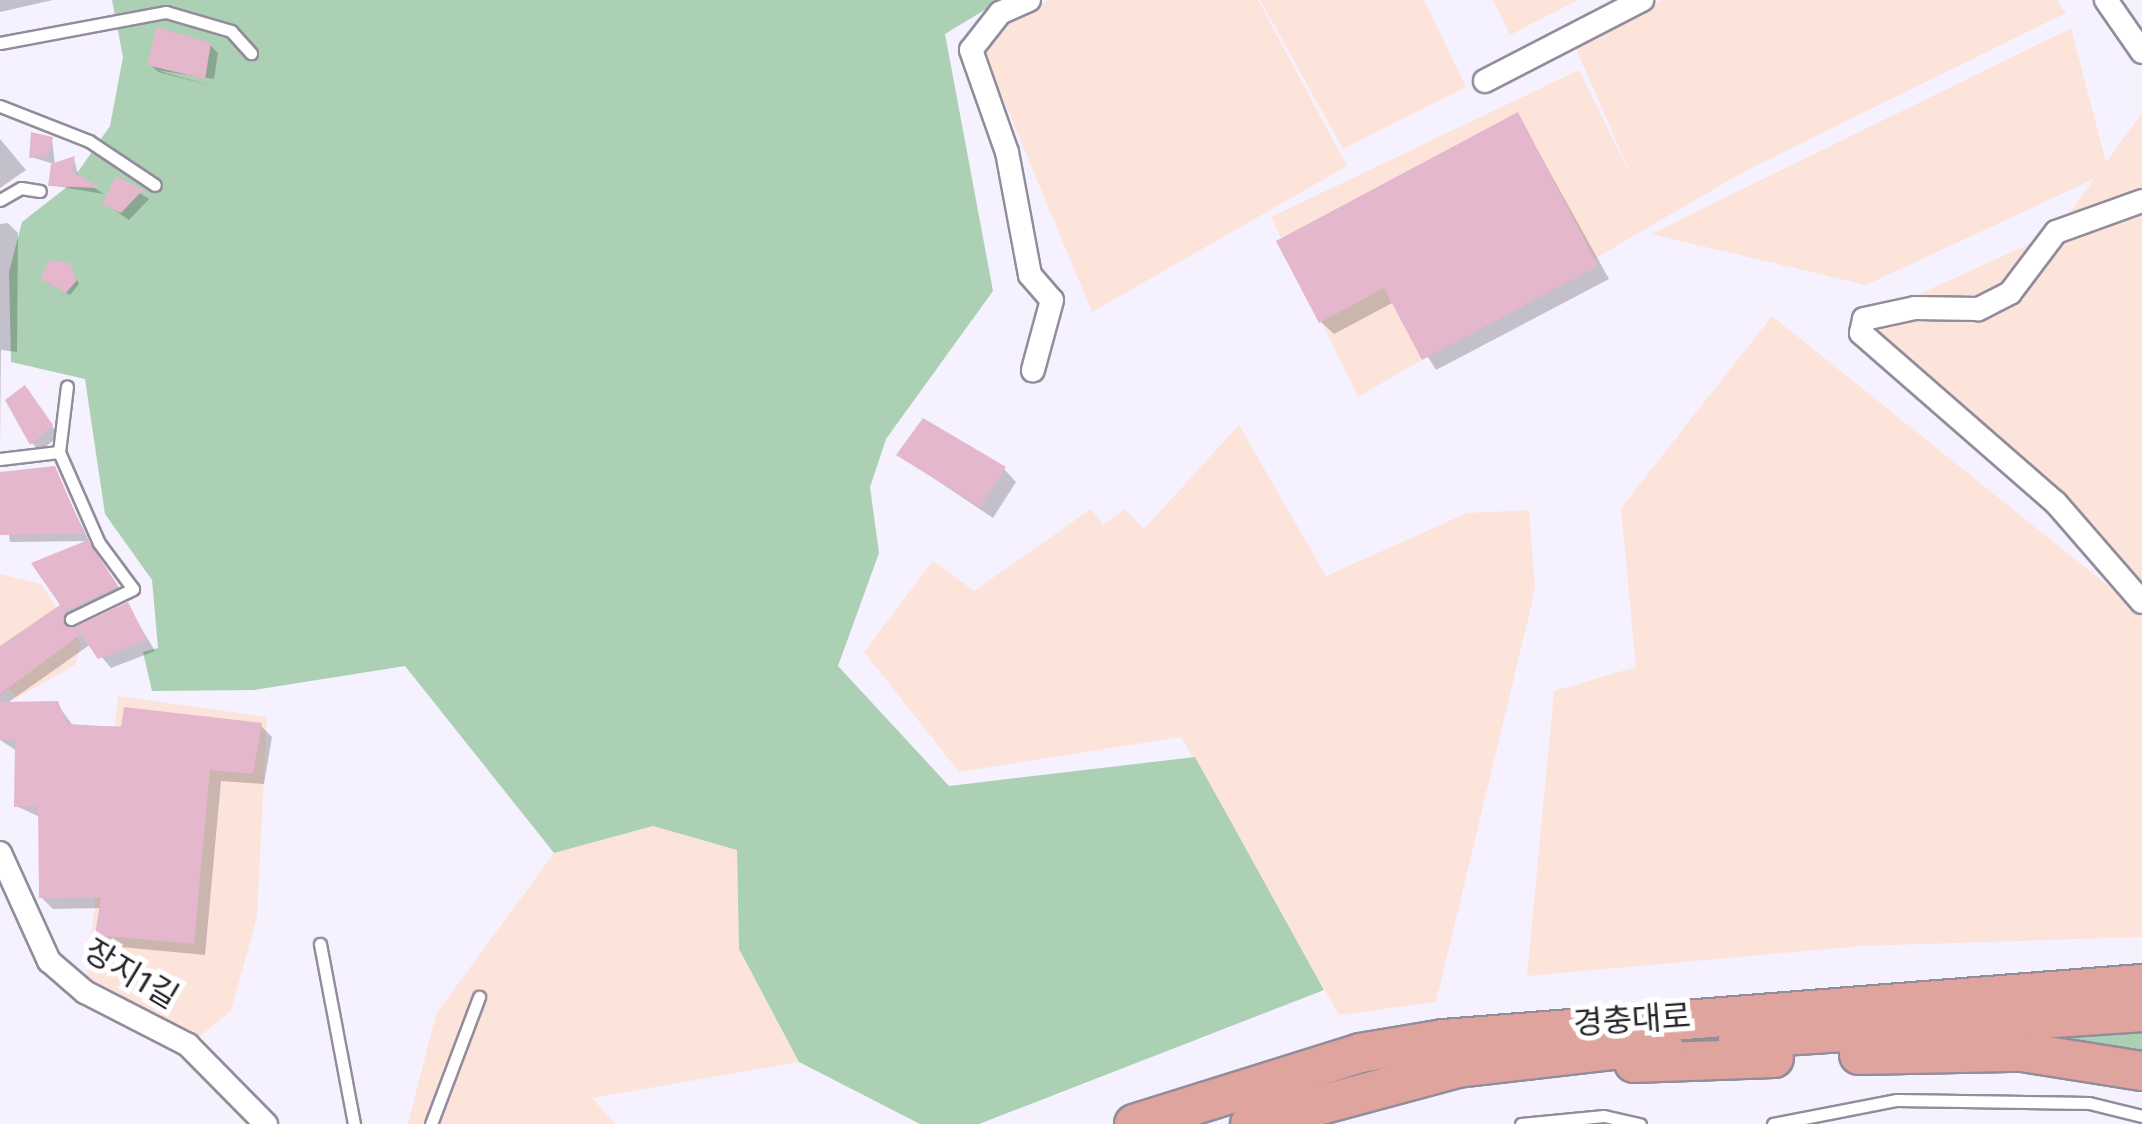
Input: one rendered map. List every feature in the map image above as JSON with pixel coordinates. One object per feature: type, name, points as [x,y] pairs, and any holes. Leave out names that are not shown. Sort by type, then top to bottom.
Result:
[{"type":"main road","name":"경충대로","points":[[1134,1124],[1360,1053],[1444,1039],[2142,984]]},
{"type":"main road","name":"경충대로","points":[[1250,1124],[1457,1068],[1630,1046],[2142,1012]]},
{"type":"main road","points":[[1457,1068],[2022,1052],[2142,1071]]},
{"type":"street","points":[[1029,0],[1000,13],[972,50],[1007,152],[1030,275],[1052,300],[1033,370]]},
{"type":"street","points":[[1485,81],[1642,0]]},
{"type":"street","points":[[2106,0],[2142,52]]},
{"type":"street","points":[[2142,201],[2056,232],[2010,292],[1978,309],[1915,308],[1864,319],[1862,333],[2056,503],[2142,602]]},
{"type":"street","name":"장지1길","points":[[0,853],[49,961],[85,992],[188,1044],[266,1124]]},
{"type":"lane","points":[[0,43],[166,6],[230,32],[250,54]]},
{"type":"lane","points":[[0,106],[89,141],[154,186]]},
{"type":"lane","points":[[0,200],[21,188],[40,192]]},
{"type":"lane","points":[[67,386],[58,452],[99,543],[133,590],[70,619]]},
{"type":"lane","points":[[0,459],[58,452]]},
{"type":"lane","points":[[320,944],[354,1124]]},
{"type":"lane","points":[[431,1124],[479,997]]},
{"type":"lane","points":[[1773,1124],[1897,1100],[2070,1102],[2142,1116]]},
{"type":"lane","points":[[1522,1124],[1604,1116],[1640,1124]]},
{"type":"shaded area","points":[[1049,0],[1258,0],[1347,166],[1092,312],[977,36]]},
{"type":"shaded area","points":[[1260,0],[1424,0],[1466,87],[1343,149]]},
{"type":"shaded area","points":[[1493,0],[1578,0],[1510,35]]},
{"type":"shaded area","points":[[1662,0],[2057,0],[2066,13],[1745,171],[1358,397],[1271,217],[1579,70],[1635,184],[1574,44]]},
{"type":"shaded area","points":[[2071,28],[2106,162],[2142,113],[2142,587],[1864,319],[2056,232],[2094,179],[1866,285],[1651,234]]},
{"type":"shaded area","points":[[1772,316],[2142,613],[2142,937],[1861,946],[1527,976],[1554,691],[1636,667],[1621,508]]},
{"type":"shaded area","points":[[1239,425],[1326,576],[1467,513],[1529,510],[1535,590],[1436,1002],[1339,1015],[1181,737],[959,772],[864,652],[933,561],[974,591],[1091,509],[1103,525],[1125,509],[1144,529]]},
{"type":"shaded area","points":[[0,574],[41,584],[81,644],[75,665],[17,698],[9,689],[0,695]]},
{"type":"shaded area","points":[[118,696],[267,717],[257,916],[231,1011],[188,1045],[85,992]]},
{"type":"shaded area","points":[[653,826],[737,850],[739,949],[799,1062],[592,1098],[615,1124],[408,1124],[436,1014],[554,853]]},
{"type":"green space","points":[[112,0],[1001,0],[945,34],[993,291],[886,439],[870,487],[879,553],[838,666],[949,786],[1195,757],[1324,990],[979,1124],[920,1124],[799,1062],[739,949],[737,850],[653,826],[554,853],[405,666],[254,690],[152,691],[143,652],[158,648],[152,580],[105,514],[85,379],[11,362],[9,272],[22,222],[68,186],[110,126],[123,57]]},
{"type":"green space","points":[[2142,1031],[2142,1059],[1932,1041]]},
{"type":"building","points":[[157,27],[211,43],[205,79],[147,65]]},
{"type":"building","points":[[1518,112],[1598,266],[1422,360],[1384,288],[1319,323],[1276,241]]},
{"type":"building","points":[[31,132],[53,137],[48,156],[29,158]]},
{"type":"building","points":[[75,156],[72,171],[100,188],[48,186],[51,164]]},
{"type":"building","points":[[116,176],[143,190],[121,213],[102,204]]},
{"type":"building","points":[[49,260],[70,263],[77,280],[66,293],[40,279]]},
{"type":"building","points":[[25,385],[53,425],[30,445],[5,400]]},
{"type":"building","points":[[923,418],[1006,467],[980,507],[896,455]]},
{"type":"building","points":[[55,466],[84,534],[0,535],[0,472]]},
{"type":"building","points":[[88,540],[118,586],[66,611],[63,624],[75,627],[128,602],[147,640],[98,659],[81,634],[0,694],[0,646],[60,605],[31,563]]},
{"type":"building","points":[[58,701],[67,724],[121,727],[124,707],[262,723],[253,774],[210,770],[194,944],[95,935],[101,897],[39,898],[38,806],[14,807],[15,740],[0,740],[0,702]]}]
